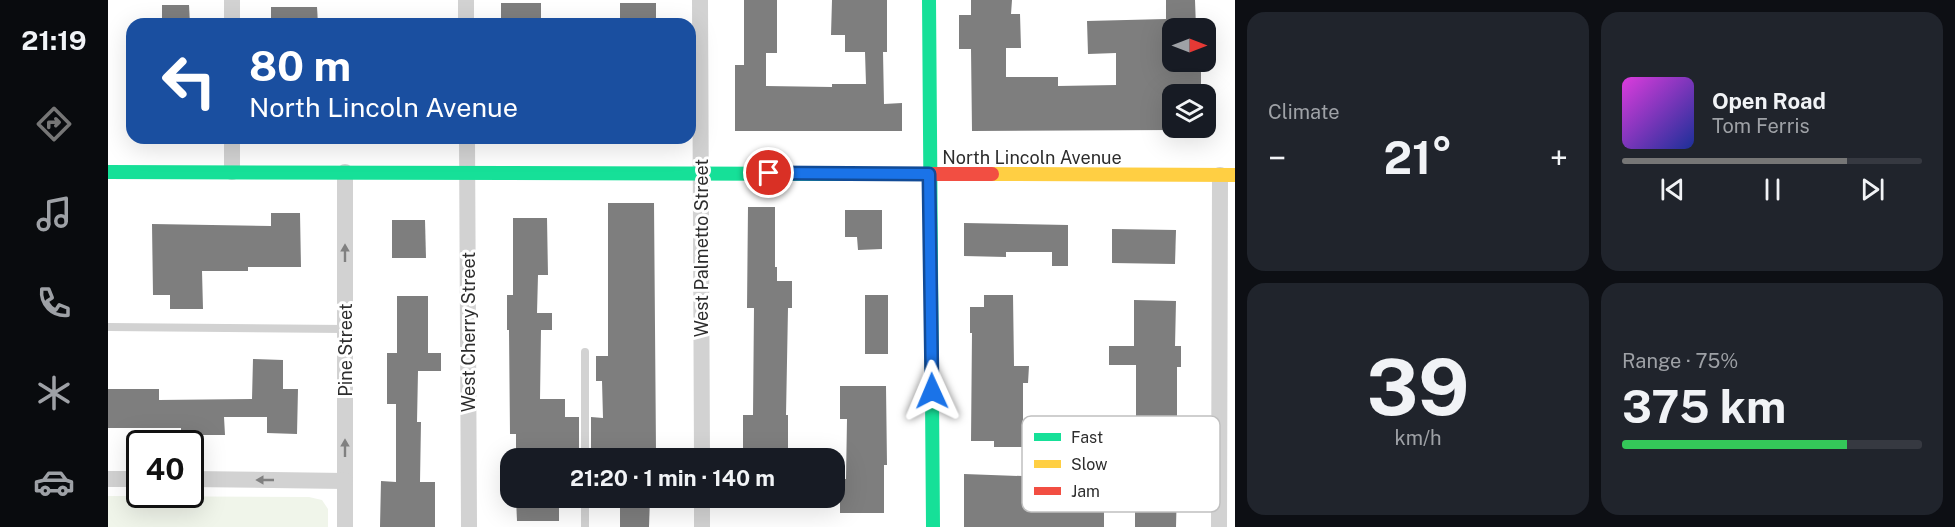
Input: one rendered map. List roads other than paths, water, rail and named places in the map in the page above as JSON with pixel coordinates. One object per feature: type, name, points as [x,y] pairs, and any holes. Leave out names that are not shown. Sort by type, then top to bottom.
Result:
[{"type":"street","points":[[232,0],[232,18]]},
{"type":"street","points":[[466,0],[466,18]]},
{"type":"street","name":"West Palmetto Street","points":[[700,0],[702,448]]},
{"type":"street","points":[[929,0],[933,527]]},
{"type":"street","points":[[232,144],[232,172]]},
{"type":"street","name":"West Cherry Street","points":[[467,144],[469,527]]},
{"type":"street","name":"North Lincoln Avenue","points":[[108,172],[1227,175]]},
{"type":"street","name":"Pine Street","points":[[345,172],[345,527]]},
{"type":"street","points":[[1220,527],[1227,175]]},
{"type":"street","points":[[108,479],[126,479]]},
{"type":"street","points":[[204,479],[345,481]]},
{"type":"street","points":[[702,508],[702,527]]},
{"type":"lane","points":[[108,327],[345,329]]},
{"type":"lane","points":[[585,352],[585,448]]},
{"type":"lane","points":[[585,508],[585,527]]}]
